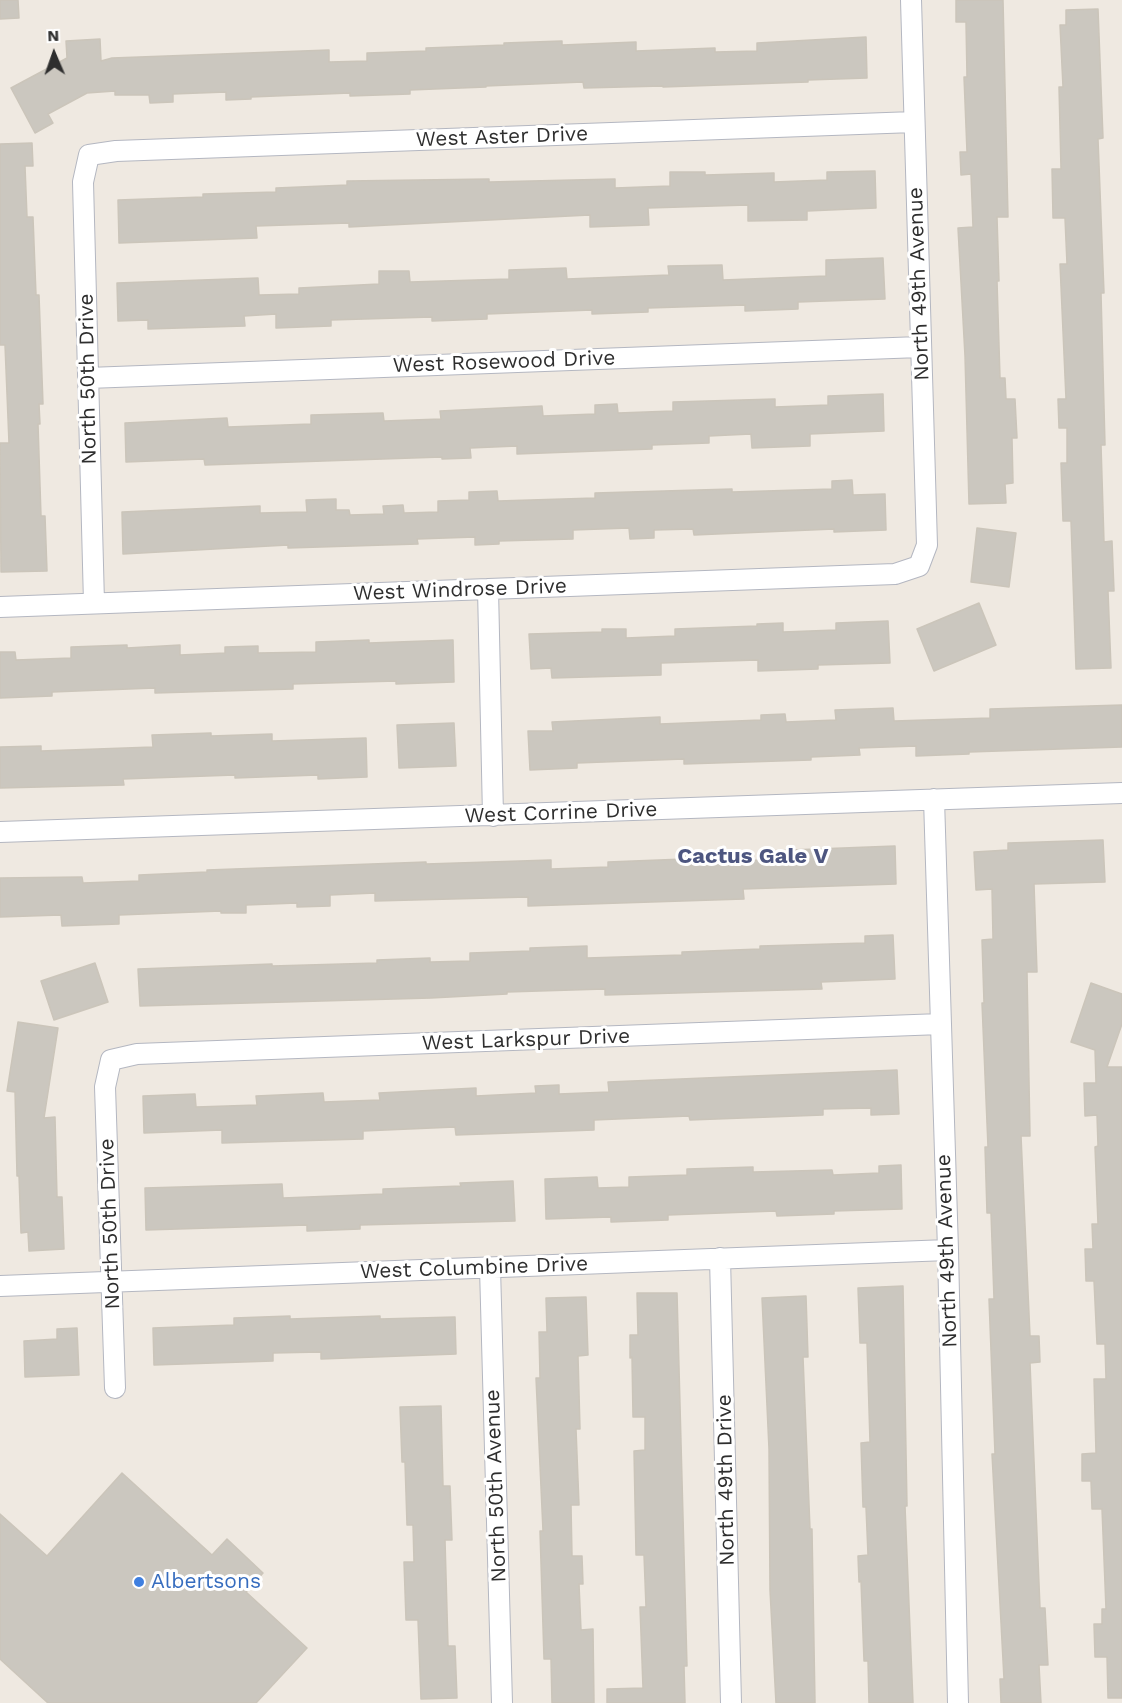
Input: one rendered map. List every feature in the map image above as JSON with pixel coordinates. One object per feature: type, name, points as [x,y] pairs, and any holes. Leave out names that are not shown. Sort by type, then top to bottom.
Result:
[{"type":"street","name":"North 49th Avenue","points":[[911,0],[927,545],[919,566]]},
{"type":"street","name":"West Aster Drive","points":[[89,155],[116,151],[914,122]]},
{"type":"street","name":"North 50th Drive","points":[[89,155],[83,182],[94,603]]},
{"type":"street","name":"West Rosewood Drive","points":[[88,378],[920,347]]},
{"type":"street","name":"West Windrose Drive","points":[[0,607],[895,574],[919,566]]},
{"type":"street","points":[[488,589],[493,816]]},
{"type":"street","name":"West Corrine Drive","points":[[0,832],[1122,793]]},
{"type":"street","name":"North 49th Avenue","points":[[934,799],[948,1250],[958,1703]]},
{"type":"street","name":"West Larkspur Drive","points":[[111,1060],[137,1054],[941,1024]]},
{"type":"street","name":"North 50th Drive","points":[[111,1060],[105,1088],[115,1388]]},
{"type":"street","name":"West Columbine Drive","points":[[0,1286],[948,1250]]},
{"type":"street","name":"North 49th Drive","points":[[720,1258],[731,1703]]},
{"type":"street","name":"North 50th Avenue","points":[[490,1268],[502,1703]]},
{"type":"building","points":[[0,0],[18,0],[19,18],[0,19]]},
{"type":"building","points":[[956,0],[1003,0],[1008,217],[997,217],[1000,378],[1005,378],[1006,399],[1015,399],[1017,438],[1012,438],[1013,483],[1005,484],[1006,503],[969,504],[965,356],[958,228],[973,227],[971,174],[961,175],[960,152],[967,152],[964,77],[967,77],[966,22],[956,22]]},
{"type":"building","points":[[1098,9],[1103,138],[1098,139],[1104,293],[1101,293],[1105,445],[1101,445],[1104,542],[1112,541],[1114,591],[1108,591],[1111,668],[1076,669],[1071,521],[1063,521],[1061,463],[1067,463],[1067,428],[1059,428],[1058,399],[1066,399],[1060,264],[1067,264],[1065,218],[1053,218],[1052,169],[1061,169],[1059,87],[1063,87],[1060,25],[1066,25],[1066,10]]},
{"type":"building","points":[[866,37],[867,78],[663,87],[584,88],[583,82],[410,90],[410,94],[350,96],[350,93],[226,100],[226,92],[173,94],[173,102],[150,103],[149,95],[115,95],[115,91],[87,93],[48,114],[53,123],[35,133],[11,88],[67,58],[66,41],[100,39],[101,61],[112,58],[329,50],[329,62],[367,61],[367,53],[426,51],[426,48],[504,45],[504,43],[562,41],[562,45],[636,42],[636,51],[715,48],[715,52],[757,51],[757,43]]},
{"type":"building","points":[[32,143],[33,166],[25,166],[27,217],[33,217],[36,295],[39,295],[43,404],[39,404],[40,424],[38,424],[41,516],[45,516],[47,571],[1,572],[0,443],[9,443],[5,345],[0,345],[0,144]]},
{"type":"building","points":[[875,171],[876,208],[807,211],[807,220],[748,221],[748,205],[648,208],[649,225],[590,227],[590,215],[349,227],[349,223],[256,226],[257,238],[119,243],[118,200],[276,192],[276,188],[347,185],[347,181],[489,179],[489,182],[615,179],[615,188],[670,186],[670,172],[705,172],[705,175],[774,173],[774,182],[827,180],[827,172]]},
{"type":"building","points":[[883,258],[885,299],[798,302],[798,309],[745,311],[745,305],[648,308],[648,312],[592,314],[592,310],[487,314],[487,319],[432,321],[432,317],[331,320],[331,326],[276,328],[276,314],[244,316],[245,326],[148,329],[148,320],[118,321],[117,283],[258,278],[259,295],[299,294],[299,288],[379,284],[379,271],[409,271],[410,282],[509,279],[509,270],[566,268],[567,279],[669,275],[668,266],[722,265],[723,280],[826,276],[826,260]]},
{"type":"building","points":[[883,394],[884,431],[810,434],[810,446],[752,448],[751,434],[709,436],[709,443],[652,445],[652,449],[517,454],[517,446],[470,448],[471,458],[205,465],[204,459],[126,462],[125,423],[227,418],[228,427],[311,424],[311,415],[383,413],[384,421],[441,419],[440,411],[542,406],[543,416],[595,414],[595,405],[617,404],[618,413],[673,411],[673,402],[775,399],[775,407],[828,405],[828,396]]},
{"type":"building","points":[[852,480],[853,495],[885,494],[886,530],[834,532],[834,529],[694,535],[693,529],[654,530],[654,538],[630,539],[629,528],[573,530],[573,539],[499,541],[499,544],[475,545],[475,537],[417,539],[418,544],[288,548],[288,545],[123,554],[122,512],[260,506],[260,513],[307,512],[306,500],[336,499],[336,510],[349,510],[350,515],[384,514],[383,506],[403,505],[404,513],[438,512],[438,501],[469,500],[469,492],[497,491],[498,501],[595,498],[595,493],[832,489],[832,481]]},
{"type":"building","points":[[977,528],[1016,533],[1009,587],[971,582]]},
{"type":"building","points":[[979,603],[996,645],[934,671],[917,629]]},
{"type":"building","points":[[888,621],[890,663],[818,665],[818,669],[758,671],[758,660],[661,663],[661,675],[552,678],[551,668],[531,669],[529,634],[626,629],[626,638],[675,636],[675,629],[783,623],[783,632],[836,630],[836,623]]},
{"type":"building","points":[[369,640],[369,643],[453,640],[454,682],[293,684],[293,689],[155,693],[155,688],[52,692],[52,696],[0,698],[0,652],[15,652],[16,660],[71,658],[71,647],[127,645],[127,648],[180,645],[180,655],[225,653],[225,647],[258,646],[258,653],[316,652],[316,642]]},
{"type":"building","points":[[1122,705],[1122,747],[916,756],[916,746],[859,748],[860,755],[811,757],[811,760],[684,764],[684,759],[577,763],[577,768],[530,770],[528,731],[553,731],[552,722],[660,717],[660,724],[761,720],[761,715],[785,714],[786,722],[836,720],[835,710],[893,708],[894,721],[990,718],[990,709]]},
{"type":"building","points":[[454,723],[456,766],[399,768],[397,725]]},
{"type":"building","points":[[211,733],[211,736],[272,734],[272,741],[366,738],[367,777],[318,779],[318,775],[235,778],[235,775],[123,779],[124,785],[0,788],[0,747],[41,746],[41,751],[153,747],[152,735]]},
{"type":"building","points":[[1103,840],[1105,882],[1034,884],[1037,972],[1027,972],[1030,1136],[1021,1136],[1030,1336],[1039,1336],[1040,1362],[1030,1363],[1040,1608],[1045,1608],[1048,1665],[1039,1665],[1041,1703],[1001,1703],[1000,1679],[1004,1679],[992,1454],[995,1454],[989,1299],[994,1299],[991,1213],[987,1213],[985,1147],[988,1147],[982,1003],[984,1003],[982,940],[993,939],[992,889],[976,890],[974,852],[1008,850],[1008,843]]},
{"type":"building","points":[[895,846],[896,884],[743,889],[744,899],[528,906],[528,897],[375,901],[375,893],[330,895],[330,906],[297,907],[297,903],[246,905],[246,913],[221,913],[221,911],[119,915],[119,924],[62,926],[61,915],[0,917],[0,878],[82,877],[83,883],[139,881],[139,875],[207,872],[207,870],[426,862],[426,864],[551,860],[551,869],[608,867],[608,862],[684,859],[684,855],[705,854],[705,862],[764,860],[764,851]]},
{"type":"building","points":[[893,935],[895,979],[821,982],[822,989],[605,995],[605,989],[507,992],[507,994],[431,998],[140,1006],[138,969],[377,963],[377,960],[430,958],[430,962],[470,961],[470,953],[587,946],[587,958],[682,955],[682,952],[760,949],[760,946],[865,943],[865,936]]},
{"type":"building","points":[[95,963],[108,1002],[54,1020],[41,981]]},
{"type":"building","points":[[1091,983],[1122,994],[1122,1024],[1107,1067],[1122,1067],[1122,1698],[1108,1698],[1107,1657],[1095,1657],[1094,1624],[1102,1624],[1102,1609],[1106,1609],[1102,1509],[1092,1509],[1091,1481],[1082,1481],[1082,1454],[1096,1453],[1094,1379],[1106,1379],[1105,1344],[1097,1344],[1094,1281],[1086,1281],[1085,1249],[1093,1249],[1092,1224],[1098,1224],[1095,1147],[1098,1146],[1097,1115],[1085,1116],[1084,1083],[1096,1083],[1095,1050],[1071,1042]]},
{"type":"building","points":[[18,1022],[58,1028],[44,1118],[55,1117],[57,1197],[62,1197],[64,1249],[29,1251],[28,1232],[21,1233],[15,1092],[7,1091]]},
{"type":"building","points":[[897,1070],[899,1114],[871,1115],[871,1108],[823,1109],[823,1115],[690,1120],[689,1116],[594,1120],[594,1130],[456,1135],[455,1127],[363,1131],[363,1139],[222,1143],[222,1130],[144,1133],[143,1096],[195,1094],[196,1107],[257,1105],[256,1096],[323,1093],[324,1102],[380,1100],[379,1093],[476,1088],[476,1096],[536,1093],[535,1086],[559,1085],[559,1094],[609,1092],[608,1082]]},
{"type":"building","points":[[901,1165],[902,1209],[834,1211],[834,1214],[777,1216],[776,1211],[668,1215],[668,1220],[611,1222],[611,1217],[546,1219],[545,1179],[597,1177],[598,1188],[629,1187],[629,1177],[687,1175],[687,1169],[753,1167],[753,1172],[832,1170],[833,1175],[879,1173],[879,1166]]},
{"type":"building","points":[[513,1181],[515,1221],[360,1225],[360,1229],[307,1231],[307,1225],[146,1230],[145,1188],[282,1184],[283,1198],[383,1194],[383,1189]]},
{"type":"building","points":[[903,1286],[907,1506],[905,1506],[913,1703],[869,1703],[868,1661],[864,1661],[858,1556],[868,1555],[866,1507],[863,1507],[861,1443],[870,1442],[867,1343],[860,1343],[858,1288]]},
{"type":"building","points":[[637,1293],[677,1293],[687,1666],[684,1666],[685,1703],[607,1703],[607,1689],[643,1688],[640,1607],[646,1607],[644,1555],[636,1555],[634,1451],[645,1450],[645,1417],[633,1417],[632,1357],[630,1358],[630,1335],[638,1335]]},
{"type":"building","points":[[806,1296],[808,1357],[803,1357],[810,1529],[812,1529],[815,1703],[776,1703],[770,1590],[769,1449],[762,1298]]},
{"type":"building","points":[[586,1297],[588,1355],[578,1356],[580,1429],[576,1429],[579,1505],[571,1505],[572,1556],[582,1556],[583,1584],[579,1584],[581,1630],[593,1629],[594,1703],[552,1703],[551,1659],[544,1659],[540,1531],[543,1531],[536,1378],[540,1378],[539,1332],[547,1332],[546,1298]]},
{"type":"building","points":[[290,1316],[290,1319],[380,1316],[380,1319],[455,1317],[456,1354],[321,1359],[321,1352],[273,1353],[273,1361],[154,1365],[153,1328],[234,1325],[234,1318]]},
{"type":"building","points":[[77,1328],[79,1375],[25,1377],[24,1341],[57,1339],[57,1329]]},
{"type":"building","points":[[441,1406],[443,1486],[450,1486],[452,1540],[445,1540],[448,1646],[455,1646],[457,1698],[421,1699],[418,1620],[406,1620],[404,1562],[414,1562],[413,1525],[407,1525],[400,1407]]},
{"type":"building","name":"Albertsons","points":[[122,1473],[212,1555],[227,1539],[263,1573],[246,1592],[307,1648],[256,1703],[48,1703],[0,1659],[0,1514],[47,1556]]},
{"type":"place","name":"Albertsons","points":[[139,1582]]},
{"type":"district","name":"Cactus Gale V","points":[[753,857]]}]
